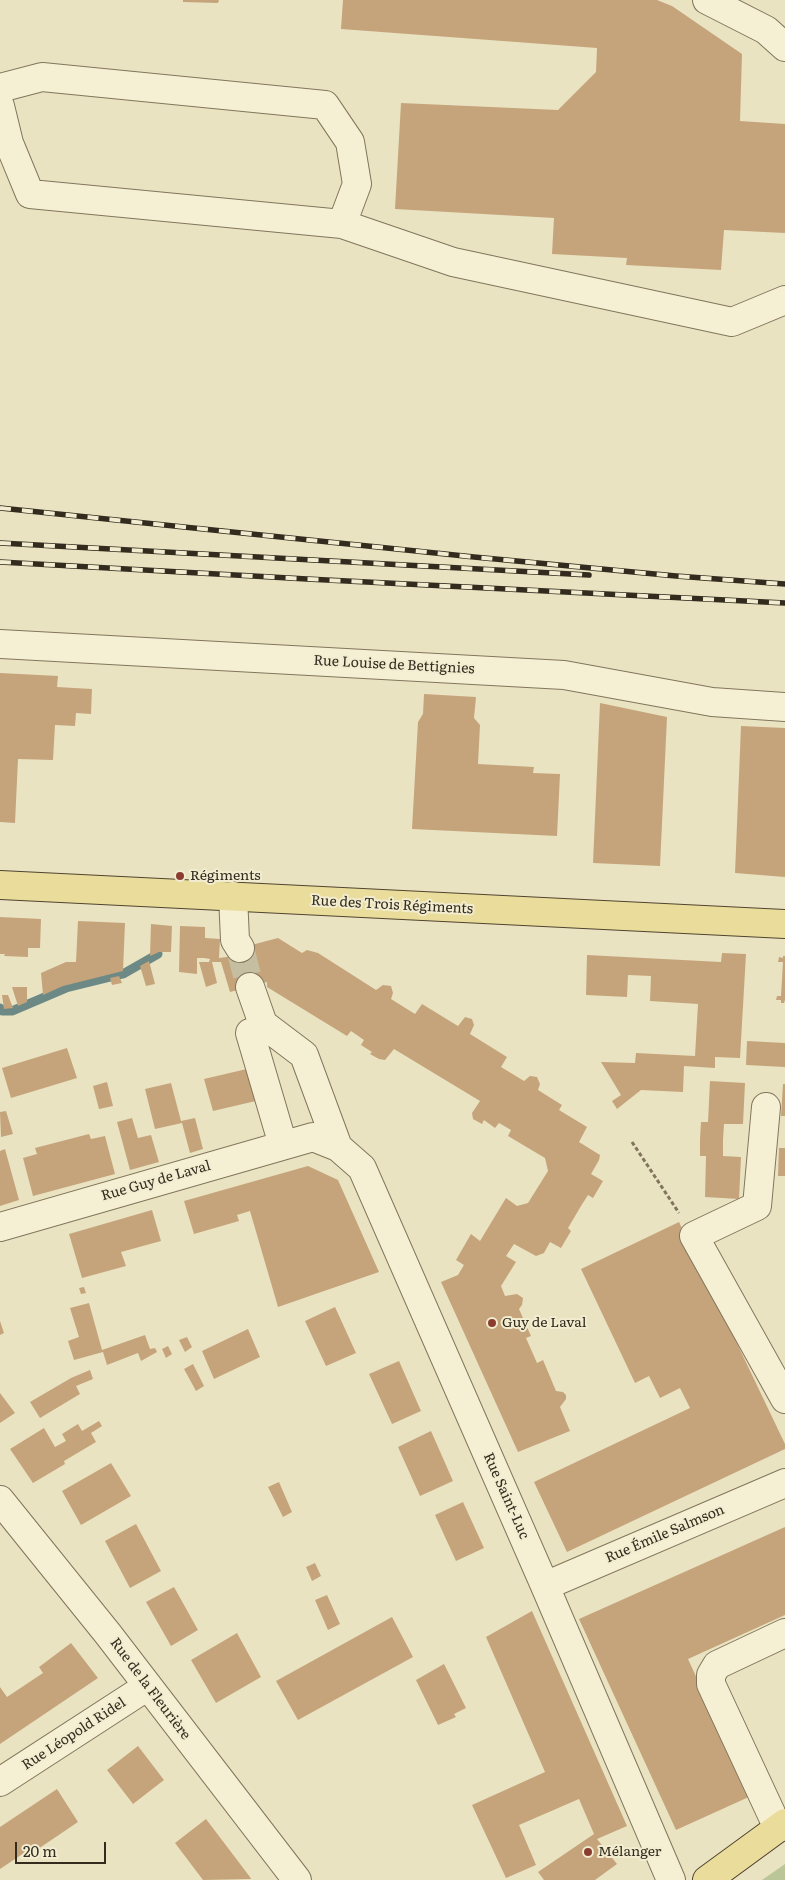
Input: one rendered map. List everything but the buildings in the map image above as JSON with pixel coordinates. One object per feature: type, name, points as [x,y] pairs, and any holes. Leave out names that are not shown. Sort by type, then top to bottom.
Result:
[{"type":"main road","name":"Rue des Trois Régiments","points":[[0,885],[785,924]]},
{"type":"main road","points":[[707,1880],[781,1826]]},
{"type":"street","points":[[707,0],[766,30],[785,47]]},
{"type":"street","points":[[0,88],[42,76],[325,105],[350,142],[357,184],[342,224]]},
{"type":"street","points":[[0,106],[9,144],[30,194],[342,224],[453,262],[732,322],[785,300]]},
{"type":"street","name":"Rue Louise de Bettignies","points":[[0,644],[564,675],[712,702],[785,707]]},
{"type":"street","points":[[233,896],[235,940],[240,948]]},
{"type":"street","points":[[250,987],[263,1024],[304,1055],[338,1147]]},
{"type":"street","points":[[250,1033],[283,1145]]},
{"type":"street","points":[[766,1107],[758,1206],[694,1236],[785,1399]]},
{"type":"street","name":"Rue Saint-Luc","points":[[313,1136],[338,1147],[362,1168],[671,1880]]},
{"type":"street","name":"Rue Guy de Laval","points":[[0,1227],[313,1136]]},
{"type":"street","name":"Rue Émile Salmson","points":[[545,1586],[785,1483]]},
{"type":"street","name":"Rue de la Fleurière","points":[[0,1500],[148,1686],[297,1880]]},
{"type":"street","points":[[781,1826],[711,1684],[711,1675],[717,1665],[785,1633]]},
{"type":"street","name":"Rue Léopold Ridel","points":[[0,1782],[148,1686]]},
{"type":"path","points":[[632,1142],[694,1236]]},
{"type":"green space","points":[[785,1864],[785,1880],[762,1880]]},
{"type":"waterway","points":[[0,1008],[2,1011],[12,1011],[66,988],[123,974],[158,954]]},
{"type":"tunnel","points":[[240,948],[250,987]]},
{"type":"railway","points":[[0,508],[474,557],[785,584]]},
{"type":"railway","points":[[0,543],[589,575]]},
{"type":"railway","points":[[0,562],[785,603]]},
{"type":"place","name":"Régiments","points":[[180,876]]},
{"type":"place","name":"Guy de Laval","points":[[492,1323]]},
{"type":"place","name":"Mélanger","points":[[588,1852]]}]
